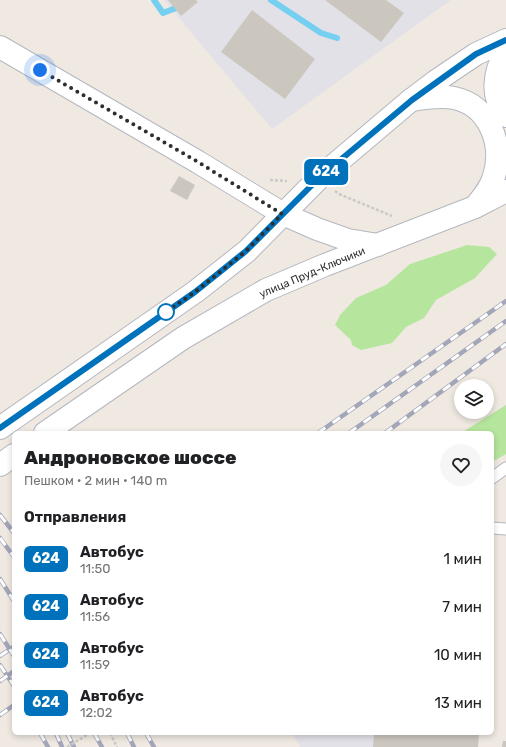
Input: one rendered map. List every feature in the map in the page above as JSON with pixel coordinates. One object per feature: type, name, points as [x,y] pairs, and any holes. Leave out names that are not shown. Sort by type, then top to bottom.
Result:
[{"type":"street","points":[[0,428],[195,292],[246,251],[320,177],[412,100],[476,54],[506,40]]},
{"type":"street","points":[[0,47],[192,158],[282,214],[342,238],[379,245]]},
{"type":"street","points":[[506,51],[499,62],[495,78],[496,97],[506,116]]},
{"type":"street","name":"улица Пруд-Ключики","points":[[412,100],[436,96],[455,98],[469,103],[482,114],[492,129],[497,145],[497,161],[494,176],[488,192],[475,207]]},
{"type":"street","name":"улица Пруд-Ключики","points":[[48,431],[183,338],[266,290],[324,265],[475,207],[506,191]]},
{"type":"street","points":[[0,465],[12,456]]},
{"type":"lane","points":[[494,477],[506,468]]},
{"type":"lane","points":[[494,528],[506,530]]},
{"type":"path","points":[[320,177],[340,194],[392,215],[400,237]]},
{"type":"path","points":[[265,179],[272,181],[286,181],[293,178]]},
{"type":"path","points":[[67,747],[87,735]]},
{"type":"path","points":[[111,735],[118,747]]},
{"type":"shaded area","points":[[164,0],[451,0],[272,129]]},
{"type":"shaded area","points":[[293,735],[479,735],[478,747],[300,747]]},
{"type":"green space","points":[[467,245],[489,247],[497,254],[475,278],[436,300],[424,318],[406,327],[392,343],[361,350],[352,345],[351,340],[335,325],[340,315],[356,298],[386,285],[410,264]]},
{"type":"green space","points":[[506,405],[506,454],[494,461],[494,431],[464,431],[484,419],[494,419],[494,412]]},
{"type":"building","points":[[168,0],[196,0],[198,2],[181,16]]},
{"type":"building","points":[[325,0],[386,0],[404,13],[381,42]]},
{"type":"building","points":[[252,10],[315,59],[285,99],[221,52]]},
{"type":"building","points":[[179,176],[195,185],[187,200],[170,191]]},
{"type":"building","points":[[374,735],[479,735],[478,747],[373,747]]},
{"type":"building","points":[[503,741],[506,741],[506,747],[502,747]]},
{"type":"waterway","points":[[154,0],[163,13],[181,6]]},
{"type":"waterway","points":[[271,0],[321,33],[337,38]]},
{"type":"railway","points":[[321,431],[506,301]]},
{"type":"railway","points":[[352,431],[506,321]]},
{"type":"railway","points":[[388,431],[506,344]]},
{"type":"railway","points":[[0,515],[12,530]]},
{"type":"railway","points":[[0,538],[12,554]]},
{"type":"railway","points":[[0,579],[12,598]]},
{"type":"railway","points":[[0,634],[12,653]]},
{"type":"railway","points":[[0,656],[12,648]]},
{"type":"railway","points":[[0,665],[12,683]]},
{"type":"railway","points":[[0,681],[12,672]]},
{"type":"railway","points":[[0,715],[12,706]]},
{"type":"railway","points":[[41,735],[48,747]]},
{"type":"railway","points":[[57,735],[62,747]]},
{"type":"railway","points":[[68,735],[74,747]]},
{"type":"railway","points":[[95,735],[102,747]]},
{"type":"railway","points":[[128,735],[134,747]]},
{"type":"railway","points":[[147,735],[154,747]]},
{"type":"bus line","name":"624","points":[[0,428],[195,292],[246,251],[320,177],[412,100],[436,81],[476,54],[506,40]]},
{"type":"route","points":[[40,70],[198,162],[282,214],[246,251],[195,292],[166,312]]}]
